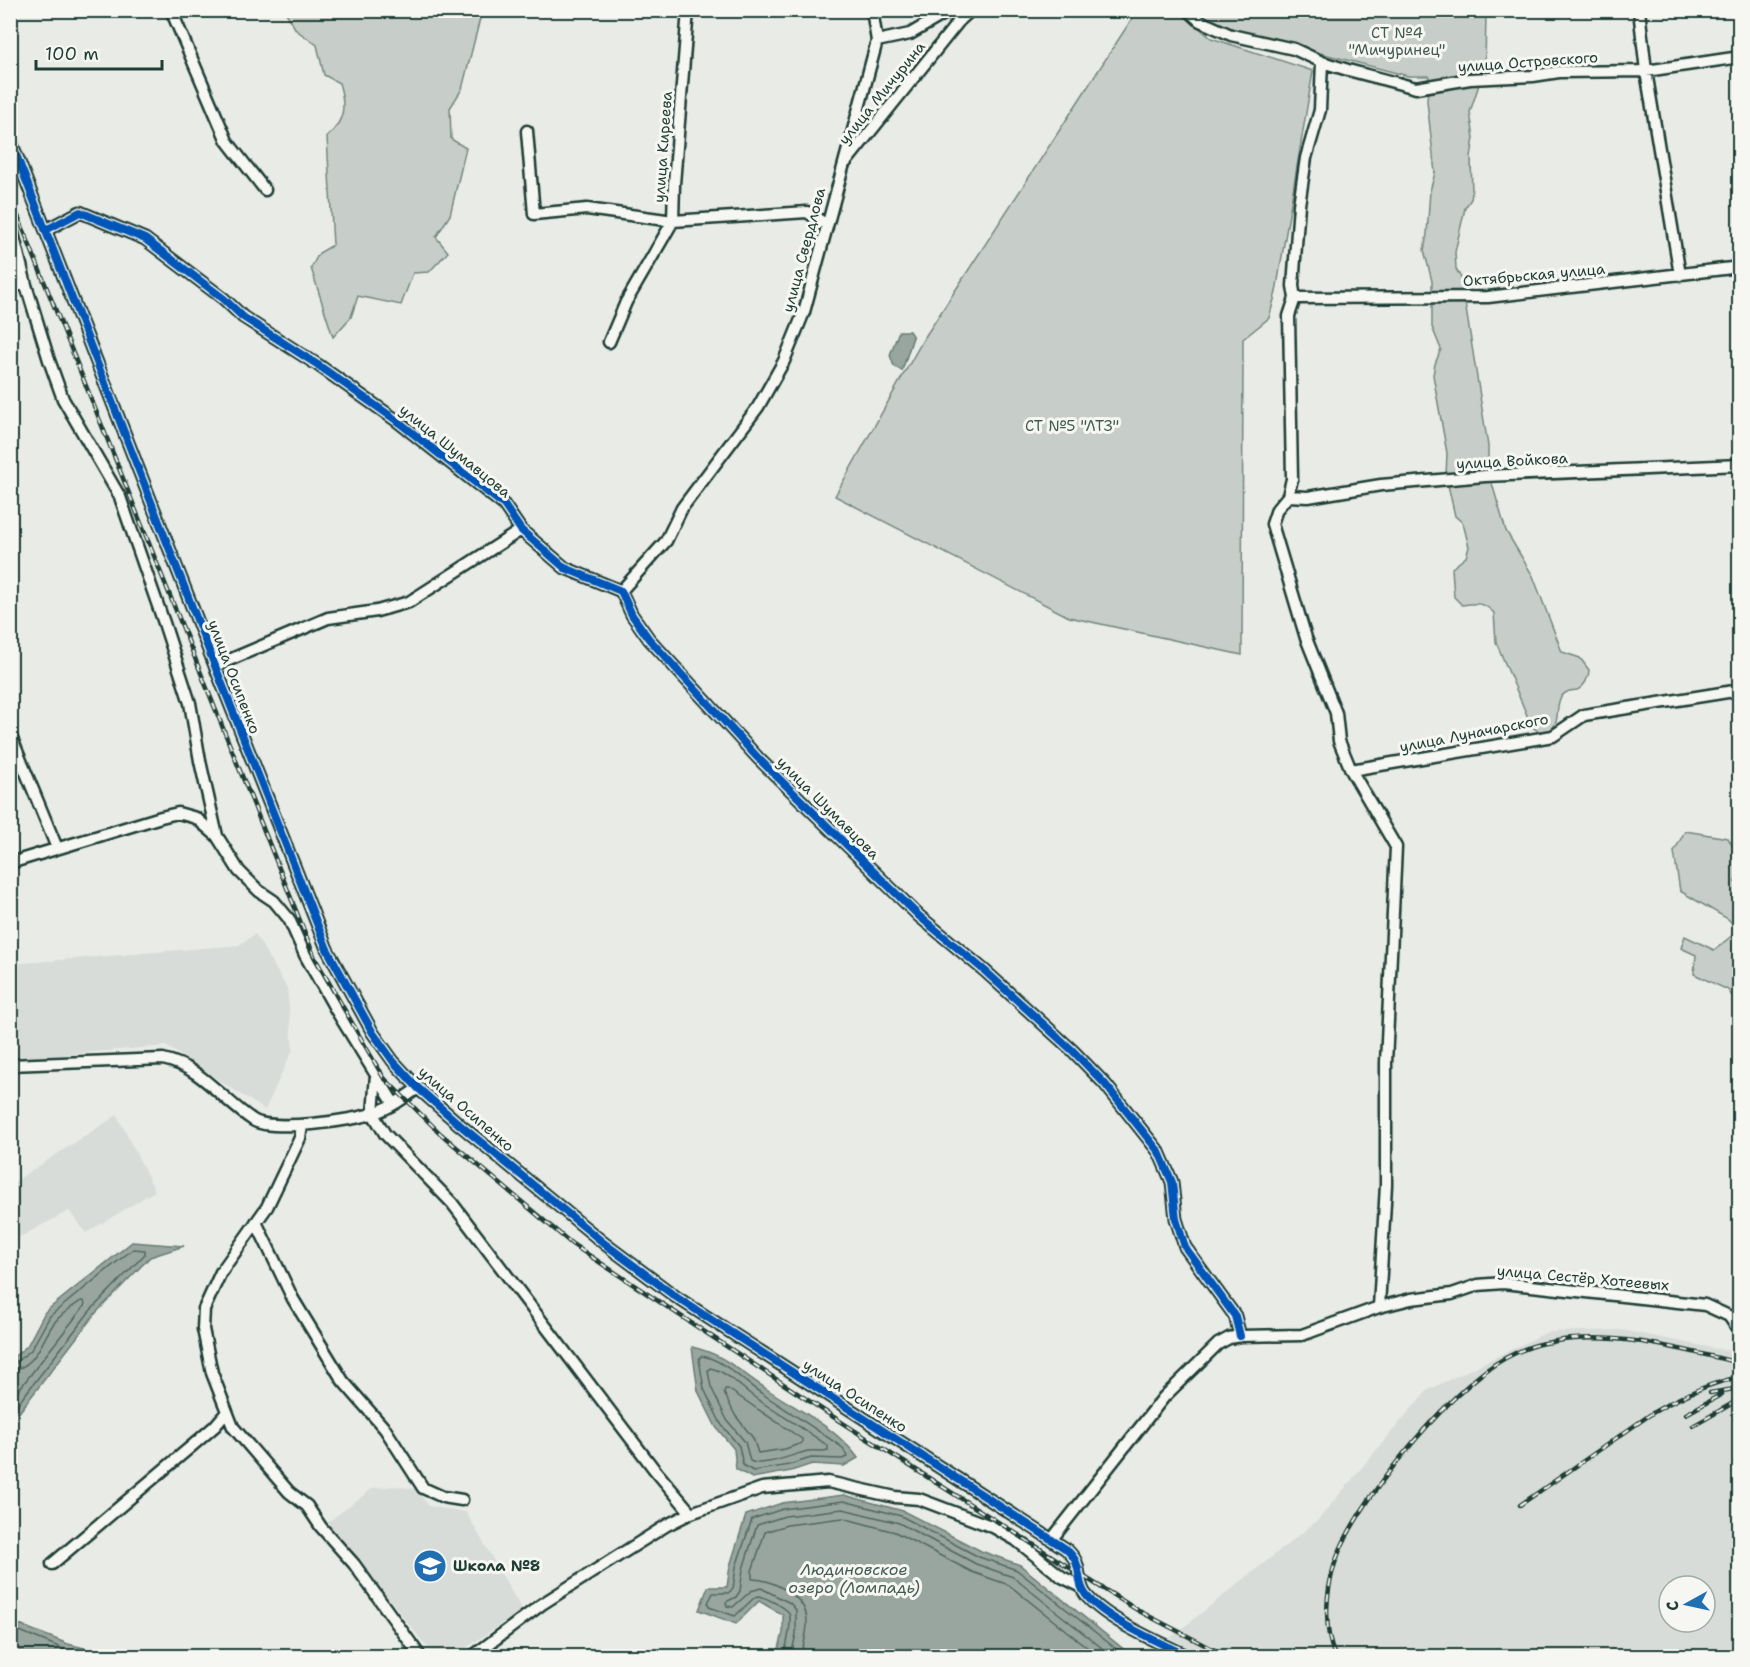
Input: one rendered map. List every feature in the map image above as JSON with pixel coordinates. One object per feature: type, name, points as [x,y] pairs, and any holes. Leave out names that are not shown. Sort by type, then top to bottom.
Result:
[{"type":"street","points":[[171,10],[227,141],[265,190]]},
{"type":"street","name":"улица Киреева","points":[[609,342],[626,302],[673,221],[688,10]]},
{"type":"street","name":"улица Свердлова","points":[[621,591],[666,541],[682,508],[758,407],[784,361],[804,312],[877,41],[872,10]]},
{"type":"street","points":[[877,41],[910,34],[951,10]]},
{"type":"street","name":"улица Мичурина","points":[[842,167],[959,21],[971,10]]},
{"type":"street","name":"улица Островского","points":[[1188,10],[1200,21],[1231,35],[1294,49],[1322,62],[1416,88],[1470,79],[1533,76],[1559,72],[1646,71],[1740,57]]},
{"type":"street","points":[[1640,10],[1646,71],[1680,275]]},
{"type":"street","points":[[1322,62],[1320,110],[1306,158],[1299,205],[1293,286],[1295,298],[1289,316],[1292,479],[1288,496],[1277,509],[1272,524],[1306,638],[1336,713],[1339,741],[1351,770],[1396,847],[1386,1063],[1386,1185],[1379,1307]]},
{"type":"street","points":[[527,131],[534,214],[587,209],[673,221],[807,212],[827,225]]},
{"type":"street","name":"улица Осипенко","points":[[10,139],[327,949],[373,1034],[418,1089],[605,1244],[676,1297],[1066,1549],[1076,1561],[1080,1586]]},
{"type":"street","name":"улица Шумавцова","points":[[46,230],[80,212],[145,239],[243,316],[396,420],[504,505],[521,530],[565,568],[621,591],[632,615],[649,639],[758,758],[919,916],[985,971],[1073,1051],[1105,1084],[1160,1152],[1172,1182],[1176,1219],[1185,1247],[1235,1316],[1240,1336]]},
{"type":"street","points":[[10,221],[26,285],[63,399],[120,497],[190,703],[217,836],[238,871],[259,891],[274,901],[289,919],[305,955],[394,1104]]},
{"type":"street","name":"Октябрьская улица","points":[[1295,298],[1488,297],[1740,267]]},
{"type":"street","points":[[10,285],[26,285]]},
{"type":"street","name":"улица Войкова","points":[[1288,496],[1308,497],[1381,485],[1485,476],[1740,465]]},
{"type":"street","points":[[215,666],[328,618],[377,611],[409,602],[521,530]]},
{"type":"street","name":"улица Луначарского","points":[[1351,770],[1552,736],[1584,715],[1740,690]]},
{"type":"street","points":[[10,734],[57,848]]},
{"type":"street","points":[[10,863],[178,813],[196,818],[217,836]]},
{"type":"street","points":[[10,1065],[163,1059],[178,1062],[195,1071],[255,1122],[302,1126],[373,1114],[418,1089]]},
{"type":"street","points":[[376,1074],[373,1114],[385,1134],[452,1203],[654,1469],[691,1512]]},
{"type":"street","points":[[302,1126],[300,1138],[267,1207],[221,1272],[204,1309],[203,1329],[212,1373],[233,1427],[289,1492],[307,1506],[321,1527],[354,1564],[420,1656]]},
{"type":"street","points":[[256,1222],[292,1299],[343,1381],[385,1429],[423,1488],[443,1497],[462,1500]]},
{"type":"street","name":"улица Сестёр Хотеевых","points":[[1240,1336],[1302,1335],[1379,1307],[1411,1299],[1452,1294],[1478,1285],[1503,1283],[1705,1305],[1729,1316],[1740,1332]]},
{"type":"street","points":[[1052,1539],[1164,1396],[1218,1344],[1228,1338],[1240,1336]]},
{"type":"street","points":[[52,1564],[215,1426],[227,1412]]},
{"type":"street","points":[[473,1656],[567,1588],[691,1512],[762,1488],[828,1482],[895,1497],[919,1499],[993,1527],[1016,1539],[1062,1577],[1080,1586],[1086,1596],[1114,1618],[1187,1656]]},
{"type":"shaded area","points":[[255,934],[287,988],[293,1049],[265,1110],[166,1046],[11,1059],[11,964],[239,945]]},
{"type":"shaded area","points":[[117,1115],[155,1191],[86,1233],[69,1211],[16,1239],[11,1229],[11,1184]]},
{"type":"shaded area","points":[[1622,1330],[1739,1353],[1739,1656],[1204,1656],[1170,1638],[1318,1520],[1426,1391],[1547,1332]]},
{"type":"shaded area","name":"Школа №8","points":[[394,1486],[415,1489],[429,1506],[466,1512],[522,1610],[454,1656],[434,1656],[328,1522],[373,1488]]},
{"type":"green space","points":[[285,11],[482,11],[462,89],[450,108],[451,139],[466,148],[450,215],[436,237],[448,252],[429,272],[413,273],[401,305],[358,296],[351,317],[333,337],[311,268],[319,253],[333,245],[327,137],[341,119],[343,98],[339,83],[324,75],[317,45],[296,30]]},
{"type":"green space","name":"СТ №5 \"ЛТЗ\"","points":[[1137,11],[1180,11],[1211,38],[1313,71],[1276,292],[1269,318],[1243,339],[1242,655],[1069,617],[835,496],[923,340]]},
{"type":"green space","name":"СТ №4 \"Мичуринец\"","points":[[1192,11],[1486,11],[1485,66],[1470,112],[1474,138],[1471,157],[1472,193],[1465,208],[1455,252],[1456,269],[1461,278],[1488,446],[1488,470],[1506,531],[1533,576],[1562,652],[1580,658],[1589,670],[1582,687],[1568,691],[1561,698],[1556,722],[1552,729],[1542,731],[1532,727],[1496,642],[1494,613],[1480,604],[1462,605],[1454,597],[1452,568],[1466,557],[1469,547],[1463,523],[1455,516],[1446,476],[1447,453],[1433,375],[1441,349],[1432,327],[1432,281],[1424,250],[1430,191],[1435,173],[1427,101],[1429,76],[1408,76],[1206,23]]},
{"type":"green space","points":[[1685,831],[1728,838],[1732,844],[1739,864],[1735,882],[1739,880],[1739,930],[1728,919],[1680,891],[1674,852]]},
{"type":"green space","points":[[1739,930],[1739,1006],[1728,990],[1694,974],[1696,955],[1681,948],[1685,936],[1714,950]]},
{"type":"water","points":[[899,331],[909,331],[913,337],[902,371],[894,366],[890,355]]},
{"type":"water","points":[[132,1242],[184,1246],[150,1257],[94,1315],[11,1423],[11,1359],[27,1346],[45,1312]]},
{"type":"water","points":[[692,1347],[723,1359],[815,1419],[839,1437],[858,1458],[844,1466],[812,1464],[791,1471],[752,1478],[736,1469],[734,1449],[716,1427],[698,1391]]},
{"type":"water","name":"Людиновское озеро (Ломпадь)","points":[[844,1495],[903,1511],[981,1551],[1020,1565],[1126,1651],[1138,1656],[777,1656],[783,1633],[783,1615],[759,1601],[736,1624],[699,1610],[708,1587],[727,1587],[730,1566],[746,1515],[782,1503]]},
{"type":"water","points":[[10,1621],[68,1644],[117,1656],[11,1656]]},
{"type":"railway","points":[[10,196],[315,958],[383,1077],[441,1134],[572,1244],[841,1422],[1078,1573],[1139,1611],[1226,1656]]},
{"type":"railway","points":[[1335,1656],[1327,1622],[1328,1597],[1335,1563],[1345,1539],[1381,1483],[1404,1454],[1428,1425],[1476,1378],[1497,1363],[1539,1344],[1579,1338],[1648,1343],[1740,1363]]},
{"type":"railway","points":[[1520,1505],[1654,1412],[1696,1391],[1740,1377]]},
{"type":"railway","points":[[1710,1393],[1740,1388]]},
{"type":"railway","points":[[1686,1414],[1722,1394]]},
{"type":"railway","points":[[1693,1426],[1740,1399]]},
{"type":"cycle path","points":[[10,139],[327,949],[373,1033],[393,1061],[418,1088],[460,1125],[605,1244],[676,1297],[1066,1549],[1077,1564],[1083,1591],[1095,1604],[1119,1622],[1187,1656]]},
{"type":"cycle path","points":[[46,230],[80,212],[145,239],[224,299],[243,317],[318,365],[396,420],[504,505],[521,530],[565,568],[621,591],[632,615],[649,639],[758,758],[919,916],[985,971],[1073,1051],[1105,1084],[1159,1152],[1172,1182],[1176,1219],[1185,1247],[1235,1316],[1240,1336]]},
{"type":"place","name":"Школа №8","points":[[430,1566]]}]
